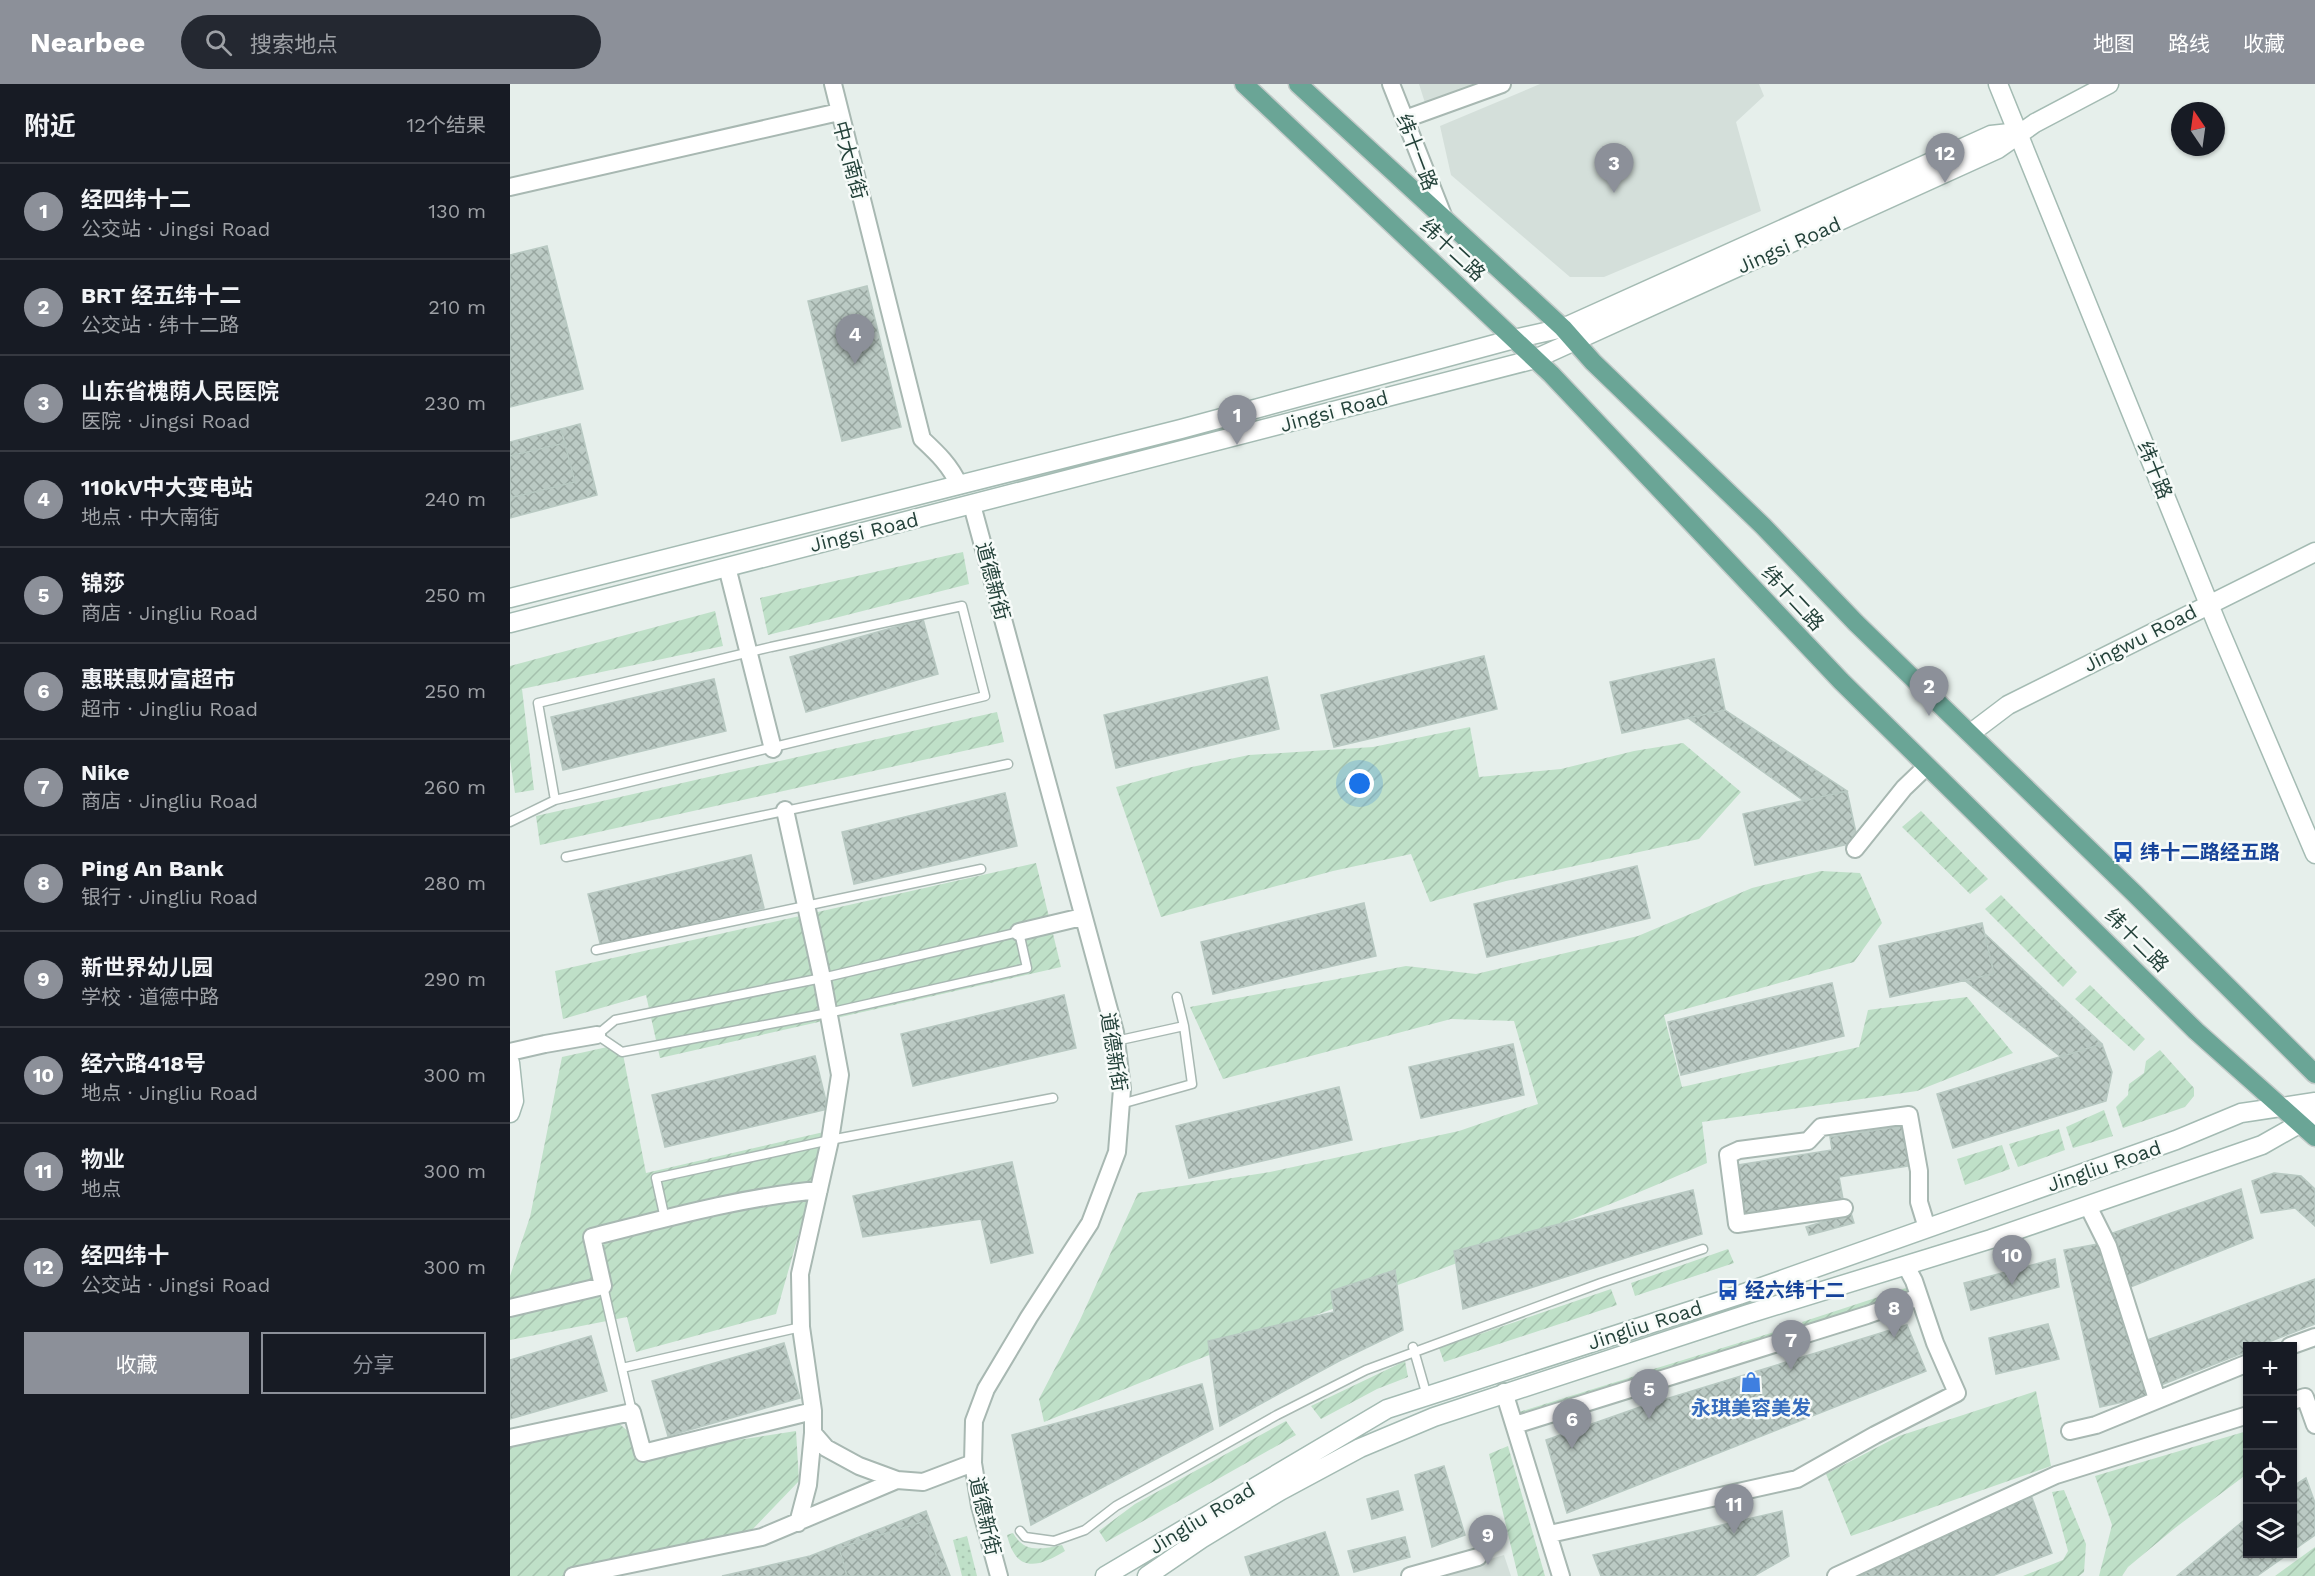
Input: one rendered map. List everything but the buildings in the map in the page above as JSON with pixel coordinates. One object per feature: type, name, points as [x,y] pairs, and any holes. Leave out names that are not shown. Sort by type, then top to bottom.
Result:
[{"type":"main road","name":"纬十二路","points":[[1244,84],[1535,359],[1821,661],[2196,1031],[2280,1107],[2308,1120],[2315,1137]]},
{"type":"main road","name":"纬十二路","points":[[1298,84],[1569,335],[1763,526],[1856,623],[1971,733],[2315,1074]]},
{"type":"main road","name":"纬十路","points":[[1998,84],[2209,604],[2315,854]]},
{"type":"main road","name":"Jingsi Road","points":[[510,623],[1535,359],[1569,335],[1991,135],[2019,132],[2109,84]]},
{"type":"main road","name":"Jingsi Road","points":[[510,598],[1181,429],[1514,339],[1569,335]]},
{"type":"main road","name":"Jingwu Road","points":[[1971,733],[2008,705],[2315,552]]},
{"type":"main road","points":[[510,1063],[514,1101],[510,1113]]},
{"type":"main road","name":"Jingliu Road","points":[[1105,1576],[1388,1409],[1739,1295],[2176,1140],[2241,1113],[2315,1101]]},
{"type":"main road","name":"Jingliu Road","points":[[1147,1576],[1280,1491],[1360,1448],[1434,1417],[1504,1392],[1991,1239],[2262,1145],[2308,1120]]},
{"type":"street","points":[[833,84],[839,112]]},
{"type":"street","name":"纬十一路","points":[[1391,84],[1444,219]]},
{"type":"street","points":[[1405,119],[1502,84]]},
{"type":"street","name":"中大南街","points":[[510,187],[839,112],[922,439],[945,461],[953,471],[959,485]]},
{"type":"street","name":"道德新街","points":[[972,505],[1116,1041],[1122,1089],[1117,1152],[1090,1223],[986,1389],[974,1421],[973,1463],[980,1506],[999,1576]]},
{"type":"street","points":[[727,567],[772,749]]},
{"type":"street","points":[[1855,849],[1904,788],[1927,766]]},
{"type":"street","points":[[785,810],[822,978],[840,1075],[830,1140],[800,1274],[801,1327],[813,1411],[813,1433],[808,1485],[798,1523]]},
{"type":"street","points":[[1019,932],[1082,917]]},
{"type":"street","points":[[510,1052],[597,1035]]},
{"type":"street","points":[[1844,1208],[1737,1224],[1728,1155],[1739,1150],[1808,1141],[1821,1127],[1909,1115],[1919,1171],[1919,1202],[1927,1228]]},
{"type":"street","points":[[510,1308],[603,1286],[592,1237],[783,1193],[819,1191]]},
{"type":"street","points":[[2088,1206],[2108,1246],[2157,1399]]},
{"type":"street","points":[[1550,1533],[1797,1479],[1957,1393],[1906,1266]]},
{"type":"street","points":[[1515,1425],[1919,1297]]},
{"type":"street","points":[[2297,1344],[2315,1337]]},
{"type":"street","points":[[2070,1431],[2096,1425],[2243,1365]]},
{"type":"street","points":[[1504,1392],[1550,1533],[1561,1576]]},
{"type":"street","points":[[2297,1399],[2305,1397],[2315,1425]]},
{"type":"street","points":[[510,1438],[632,1412],[644,1453],[813,1411]]},
{"type":"street","points":[[1836,1576],[2056,1475],[2243,1416]]},
{"type":"street","points":[[813,1433],[826,1448],[859,1466],[897,1480],[923,1482],[973,1463]]},
{"type":"street","points":[[573,1576],[615,1572],[762,1537],[897,1480]]},
{"type":"street","points":[[1410,1576],[1478,1557]]},
{"type":"lane","points":[[510,822],[555,800],[985,696],[962,606],[748,652],[538,703],[555,800]]},
{"type":"lane","points":[[566,858],[1008,764]]},
{"type":"lane","points":[[596,950],[981,869]]},
{"type":"lane","points":[[1019,932],[1027,968],[828,1013],[622,1052],[597,1035],[615,1020],[822,978],[1019,932]]},
{"type":"lane","points":[[1121,1104],[1192,1084],[1184,1026],[1177,997]]},
{"type":"lane","points":[[1116,1041],[1184,1026]]},
{"type":"lane","points":[[665,1219],[656,1178],[830,1140],[1053,1098]]},
{"type":"lane","points":[[1020,1531],[1025,1537],[1054,1541],[1085,1530],[1116,1506],[1277,1415],[1366,1370],[1414,1349],[1703,1249]]},
{"type":"lane","points":[[603,1286],[632,1412]]},
{"type":"lane","points":[[622,1368],[801,1327]]},
{"type":"lane","points":[[1414,1349],[1427,1396]]},
{"type":"shaded area","points":[[1419,84],[1487,84],[1426,106]]},
{"type":"shaded area","points":[[1540,84],[1759,84],[1764,96],[1736,122],[1761,211],[1604,277],[1570,277],[1451,175],[1440,126]]},
{"type":"shaded area","points":[[1504,1555],[1511,1576],[1433,1576]]},
{"type":"green space","points":[[963,552],[969,584],[768,635],[760,598]]},
{"type":"green space","points":[[715,611],[723,646],[522,689],[534,790],[515,793],[510,760],[510,666]]},
{"type":"green space","points":[[997,712],[1004,742],[540,845],[536,816]]},
{"type":"green space","points":[[1470,727],[1479,777],[1561,769],[1634,751],[1683,743],[1741,792],[1699,839],[1506,881],[1430,902],[1411,854],[1333,871],[1161,917],[1116,787],[1187,768],[1249,755],[1373,747]]},
{"type":"green space","points":[[1921,811],[1988,879],[1970,894],[1902,827]]},
{"type":"green space","points":[[1036,863],[1061,967],[660,1058],[646,995],[563,1019],[555,971]]},
{"type":"green space","points":[[1821,871],[1860,873],[1882,923],[1854,962],[1664,1015],[1682,1087],[1859,1047],[1868,1010],[1967,997],[2013,1053],[1917,1091],[1702,1122],[1707,1163],[1528,1237],[1202,1358],[1044,1422],[1039,1399],[1080,1320],[1138,1193],[1270,1172],[1459,1131],[1538,1104],[1514,1021],[1451,1019],[1223,1079],[1190,1007],[1406,966],[1476,974],[1638,936],[1752,888]]},
{"type":"green space","points":[[2001,895],[2077,972],[2063,987],[1985,909]]},
{"type":"green space","points":[[2090,985],[2145,1039],[2134,1051],[2075,999]]},
{"type":"green space","points":[[621,1044],[646,1173],[828,1131],[776,1314],[636,1352],[627,1317],[510,1340],[510,1276],[530,1217],[562,1057]]},
{"type":"green space","points":[[2160,1050],[2194,1088],[2194,1096],[2185,1107],[2123,1128],[2116,1107],[2128,1095],[2129,1084],[2144,1073],[2146,1061]]},
{"type":"green space","points":[[2104,1110],[2113,1136],[2073,1148],[2066,1127]]},
{"type":"green space","points":[[2059,1129],[2065,1150],[2018,1167],[2009,1144]]},
{"type":"green space","points":[[2002,1145],[2010,1169],[1965,1185],[1957,1159]]},
{"type":"green space","points":[[1728,1249],[1734,1263],[1635,1296],[1631,1283]]},
{"type":"green space","points":[[1909,1287],[1913,1296],[1806,1330],[1802,1322]]},
{"type":"green space","points":[[1611,1289],[1617,1305],[1444,1362],[1439,1348]]},
{"type":"green space","points":[[1794,1326],[1796,1332],[1646,1379],[1644,1372]]},
{"type":"green space","points":[[1405,1361],[1408,1377],[1377,1389],[1321,1419],[1311,1406]]},
{"type":"green space","points":[[1635,1376],[1637,1383],[1521,1418],[1519,1412]]},
{"type":"green space","points":[[2036,1391],[2051,1466],[1851,1536],[1826,1474],[1899,1436]]},
{"type":"green space","points":[[615,1420],[653,1453],[796,1431],[799,1481],[750,1532],[571,1576],[510,1576],[510,1436]]},
{"type":"green space","points":[[1286,1421],[1296,1435],[1106,1542],[1099,1531],[1135,1504]]},
{"type":"green space","points":[[2243,1432],[2243,1477],[2175,1528],[2128,1567],[2122,1576],[2099,1576],[2112,1525],[2095,1476]]},
{"type":"green space","points":[[1508,1446],[1545,1576],[1518,1576],[1489,1454]]},
{"type":"green space","points":[[2064,1490],[2086,1544],[2084,1572],[2079,1576],[2023,1576],[2063,1560],[2068,1551],[2052,1492]]},
{"type":"green space","points":[[1013,1533],[1028,1547],[1062,1545],[1065,1551],[1045,1561],[1029,1564],[1016,1556],[1011,1547],[1007,1535]]},
{"type":"green space","points":[[967,1536],[977,1576],[962,1576],[953,1540]]},
{"type":"green space","points":[[2315,1547],[2315,1576],[2275,1576]]},
{"type":"place","name":"经四纬十","points":[[1945,183]]},
{"type":"place","name":"山东省槐荫人民医院","points":[[1614,193]]},
{"type":"place","name":"110kV中大变电站","points":[[855,364]]},
{"type":"place","name":"经四纬十二","points":[[1237,445]]},
{"type":"place","name":"BRT 经五纬十二","points":[[1929,716]]},
{"type":"place","name":"纬十二路经五路","points":[[2123,852]]},
{"type":"place","name":"经六路418号","points":[[2012,1285]]},
{"type":"place","name":"经六纬十二","points":[[1728,1290]]},
{"type":"place","name":"Ping An Bank","points":[[1894,1338]]},
{"type":"place","name":"Nike","points":[[1791,1370]]},
{"type":"place","name":"永琪美容美发","points":[[1751,1382]]},
{"type":"place","name":"锦莎","points":[[1649,1419]]},
{"type":"place","name":"惠联惠财富超市","points":[[1572,1449]]},
{"type":"place","name":"物业","points":[[1734,1534]]},
{"type":"place","name":"新世界幼儿园","points":[[1488,1565]]}]
